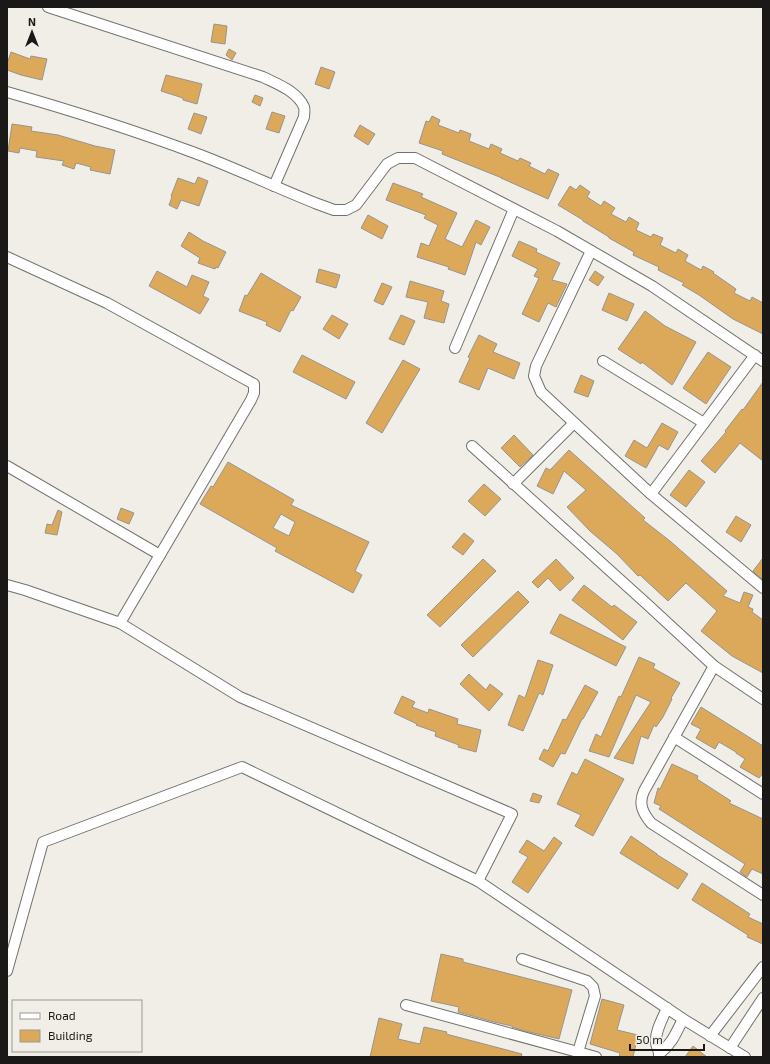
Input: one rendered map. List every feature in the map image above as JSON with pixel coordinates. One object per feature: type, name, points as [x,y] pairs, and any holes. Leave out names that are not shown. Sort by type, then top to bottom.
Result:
[{"type":"street","points":[[48,7],[263,77],[280,85],[297,97],[304,108],[304,117],[274,186]]},
{"type":"street","points":[[7,92],[129,129],[196,154],[334,210],[346,210],[356,205],[387,164],[398,158],[415,158],[557,231],[652,286],[759,358],[704,423],[651,494]]},
{"type":"street","points":[[455,348],[514,210]]},
{"type":"street","points":[[591,251],[536,366],[534,376],[541,392],[651,494],[763,588]]},
{"type":"street","points":[[7,257],[107,303],[254,384],[254,393],[251,400],[120,623]]},
{"type":"street","points":[[603,361],[704,423]]},
{"type":"street","points":[[513,484],[574,423]]},
{"type":"street","points":[[472,446],[714,666],[763,699]]},
{"type":"street","points":[[7,466],[160,555]]},
{"type":"street","points":[[7,585],[120,623],[240,697],[512,814],[478,881]]},
{"type":"street","points":[[714,666],[642,797],[642,810],[651,823],[763,895]]},
{"type":"street","points":[[674,737],[763,794]]},
{"type":"street","points":[[7,971],[43,842],[242,766],[478,881],[683,1019],[745,1057]]},
{"type":"street","points":[[522,959],[587,981],[594,987],[595,996],[578,1052]]},
{"type":"street","points":[[710,1036],[763,967]]},
{"type":"street","points":[[730,1048],[763,998]]},
{"type":"street","points":[[406,1005],[596,1057]]},
{"type":"street","points":[[667,1008],[656,1034],[656,1043],[659,1055],[667,1048],[683,1019]]},
{"type":"building","points":[[214,24],[227,26],[225,44],[211,42]]},
{"type":"building","points":[[229,49],[236,53],[232,60],[226,55]]},
{"type":"building","points":[[11,52],[30,59],[31,56],[47,59],[42,80],[7,70],[7,64]]},
{"type":"building","points":[[321,67],[335,72],[329,89],[315,84]]},
{"type":"building","points":[[166,75],[202,84],[197,104],[161,91]]},
{"type":"building","points":[[255,95],[263,98],[260,106],[252,102]]},
{"type":"building","points":[[272,112],[285,116],[279,133],[266,129]]},
{"type":"building","points":[[194,113],[207,117],[201,134],[188,129]]},
{"type":"building","points":[[432,116],[440,120],[438,125],[459,133],[460,130],[471,134],[469,141],[489,149],[491,144],[502,149],[500,153],[518,161],[520,158],[531,163],[529,166],[545,174],[548,169],[559,174],[548,199],[502,178],[442,154],[443,151],[419,143],[426,121],[429,122]]},
{"type":"building","points":[[12,124],[32,127],[31,131],[58,135],[95,146],[115,150],[110,174],[90,170],[91,167],[76,163],[74,169],[62,165],[64,161],[36,157],[37,151],[20,148],[19,153],[8,151]]},
{"type":"building","points":[[360,125],[375,134],[368,145],[354,136]]},
{"type":"building","points":[[198,177],[208,181],[199,206],[181,200],[177,209],[169,205],[178,178],[195,184]]},
{"type":"building","points":[[393,183],[423,194],[421,197],[457,213],[445,239],[462,247],[476,220],[490,227],[481,245],[476,242],[465,275],[448,269],[449,267],[417,257],[421,243],[429,246],[438,225],[424,218],[426,215],[386,200]]},
{"type":"building","points":[[580,185],[590,192],[587,197],[601,206],[604,201],[615,208],[611,214],[626,222],[629,217],[639,223],[636,230],[651,237],[653,234],[663,238],[660,245],[676,253],[678,249],[688,255],[685,261],[701,270],[703,266],[714,272],[713,273],[736,289],[734,293],[750,301],[752,297],[763,303],[763,334],[733,319],[682,285],[684,283],[658,270],[659,267],[633,255],[634,252],[609,238],[558,205],[570,186],[576,190]]},
{"type":"building","points":[[368,215],[388,226],[382,239],[361,228]]},
{"type":"building","points":[[189,232],[203,241],[226,252],[218,268],[216,267],[215,269],[198,263],[200,258],[181,246]]},
{"type":"building","points":[[519,241],[537,249],[536,252],[560,263],[552,280],[567,284],[556,307],[548,303],[539,322],[522,314],[539,278],[534,276],[538,269],[512,256]]},
{"type":"building","points":[[319,269],[340,275],[336,288],[316,282]]},
{"type":"building","points":[[157,271],[187,287],[192,275],[209,282],[203,296],[209,299],[200,314],[149,286]]},
{"type":"building","points":[[595,271],[604,277],[598,286],[589,280]]},
{"type":"building","points":[[261,273],[301,297],[293,311],[291,310],[280,332],[266,325],[267,322],[239,311],[245,295],[247,296]]},
{"type":"building","points":[[410,281],[444,291],[441,301],[449,304],[444,323],[424,318],[428,302],[406,297]]},
{"type":"building","points":[[382,283],[392,287],[383,305],[374,301]]},
{"type":"building","points":[[609,293],[634,304],[627,321],[602,310]]},
{"type":"building","points":[[645,311],[665,326],[696,342],[672,385],[642,362],[641,364],[618,349]]},
{"type":"building","points":[[332,315],[348,324],[339,339],[323,329]]},
{"type":"building","points":[[401,315],[415,321],[404,345],[389,339]]},
{"type":"building","points":[[479,335],[497,344],[493,352],[520,363],[514,379],[488,368],[479,390],[459,382],[470,358],[468,357]]},
{"type":"building","points":[[708,352],[731,367],[706,404],[683,388]]},
{"type":"building","points":[[302,355],[355,382],[346,399],[293,372]]},
{"type":"building","points":[[403,360],[420,369],[382,433],[366,423]]},
{"type":"building","points":[[581,375],[594,381],[588,397],[574,392]]},
{"type":"building","points":[[763,382],[763,461],[740,443],[715,473],[701,461],[726,432],[725,431],[742,409],[743,410]]},
{"type":"building","points":[[662,423],[678,432],[668,450],[659,445],[646,468],[625,456],[634,440],[647,448]]},
{"type":"building","points":[[514,435],[533,455],[520,467],[501,448]]},
{"type":"building","points":[[569,450],[645,518],[643,520],[670,541],[727,591],[723,596],[740,603],[744,592],[753,595],[748,607],[753,609],[752,612],[763,620],[763,673],[732,656],[701,631],[717,611],[686,583],[668,601],[640,575],[638,576],[617,554],[590,531],[567,507],[586,490],[564,471],[553,494],[537,486],[546,468],[550,470]]},
{"type":"building","points":[[228,462],[294,500],[291,505],[369,542],[355,571],[362,575],[353,593],[275,551],[277,548],[200,504],[211,486],[213,487]],"holes":[[[281,514],[295,522],[289,536],[273,528]]]},
{"type":"building","points":[[689,470],[705,482],[686,507],[670,495]]},
{"type":"building","points":[[484,484],[501,499],[485,516],[468,501]]},
{"type":"building","points":[[121,508],[134,513],[129,524],[117,519]]},
{"type":"building","points":[[58,510],[62,512],[57,535],[45,533],[47,524],[52,525]]},
{"type":"building","points":[[736,516],[751,525],[741,542],[726,532]]},
{"type":"building","points":[[464,533],[474,541],[463,555],[452,547]]},
{"type":"building","points":[[763,558],[763,580],[753,571]]},
{"type":"building","points":[[483,559],[496,571],[440,627],[427,615]]},
{"type":"building","points":[[556,559],[574,578],[560,591],[548,578],[538,588],[532,582]]},
{"type":"building","points":[[584,585],[612,607],[614,605],[637,622],[623,640],[572,600]]},
{"type":"building","points":[[518,591],[529,602],[473,657],[461,645]]},
{"type":"building","points":[[560,614],[626,647],[616,666],[550,633]]},
{"type":"building","points":[[639,657],[655,664],[653,668],[680,683],[671,698],[672,699],[663,717],[656,727],[654,725],[648,739],[641,736],[633,764],[614,758],[651,702],[636,695],[609,757],[589,751],[596,734],[601,737],[619,696],[621,697]]},
{"type":"building","points":[[538,660],[553,665],[543,695],[539,693],[523,731],[508,725],[519,695],[525,698]]},
{"type":"building","points":[[469,674],[486,690],[490,684],[503,694],[489,711],[460,684]]},
{"type":"building","points":[[585,685],[598,692],[582,719],[565,754],[561,753],[553,767],[539,759],[544,749],[548,751],[563,719],[566,720]]},
{"type":"building","points":[[402,696],[415,702],[412,707],[428,713],[429,709],[458,719],[457,724],[481,730],[476,752],[458,747],[459,745],[435,736],[436,732],[416,725],[417,724],[394,713]]},
{"type":"building","points":[[701,707],[763,746],[763,773],[759,778],[740,767],[745,759],[736,752],[719,742],[715,749],[696,738],[701,729],[691,724]]},
{"type":"building","points":[[585,759],[624,779],[593,836],[575,826],[581,815],[557,804],[572,772],[577,775]]},
{"type":"building","points":[[672,764],[698,776],[697,779],[731,801],[729,803],[763,819],[763,874],[752,869],[747,877],[740,872],[745,864],[659,809],[661,806],[654,803],[658,788],[660,789]]},
{"type":"building","points":[[533,793],[542,796],[539,803],[530,801]]},
{"type":"building","points":[[631,836],[688,874],[678,889],[620,853]]},
{"type":"building","points":[[554,837],[562,843],[528,893],[512,882],[528,857],[519,852],[527,840],[544,851]]},
{"type":"building","points":[[702,883],[750,914],[748,917],[763,924],[763,944],[747,937],[748,935],[692,900]]},
{"type":"building","points":[[441,954],[463,959],[463,962],[572,990],[559,1039],[458,1012],[459,1007],[431,1001]]},
{"type":"building","points":[[602,999],[624,1005],[617,1030],[638,1035],[633,1057],[619,1057],[620,1053],[590,1044]]},
{"type":"building","points":[[379,1018],[402,1024],[398,1039],[420,1044],[424,1027],[447,1032],[446,1034],[522,1054],[521,1057],[370,1057]]},
{"type":"building","points":[[693,1046],[707,1057],[685,1057]]}]
